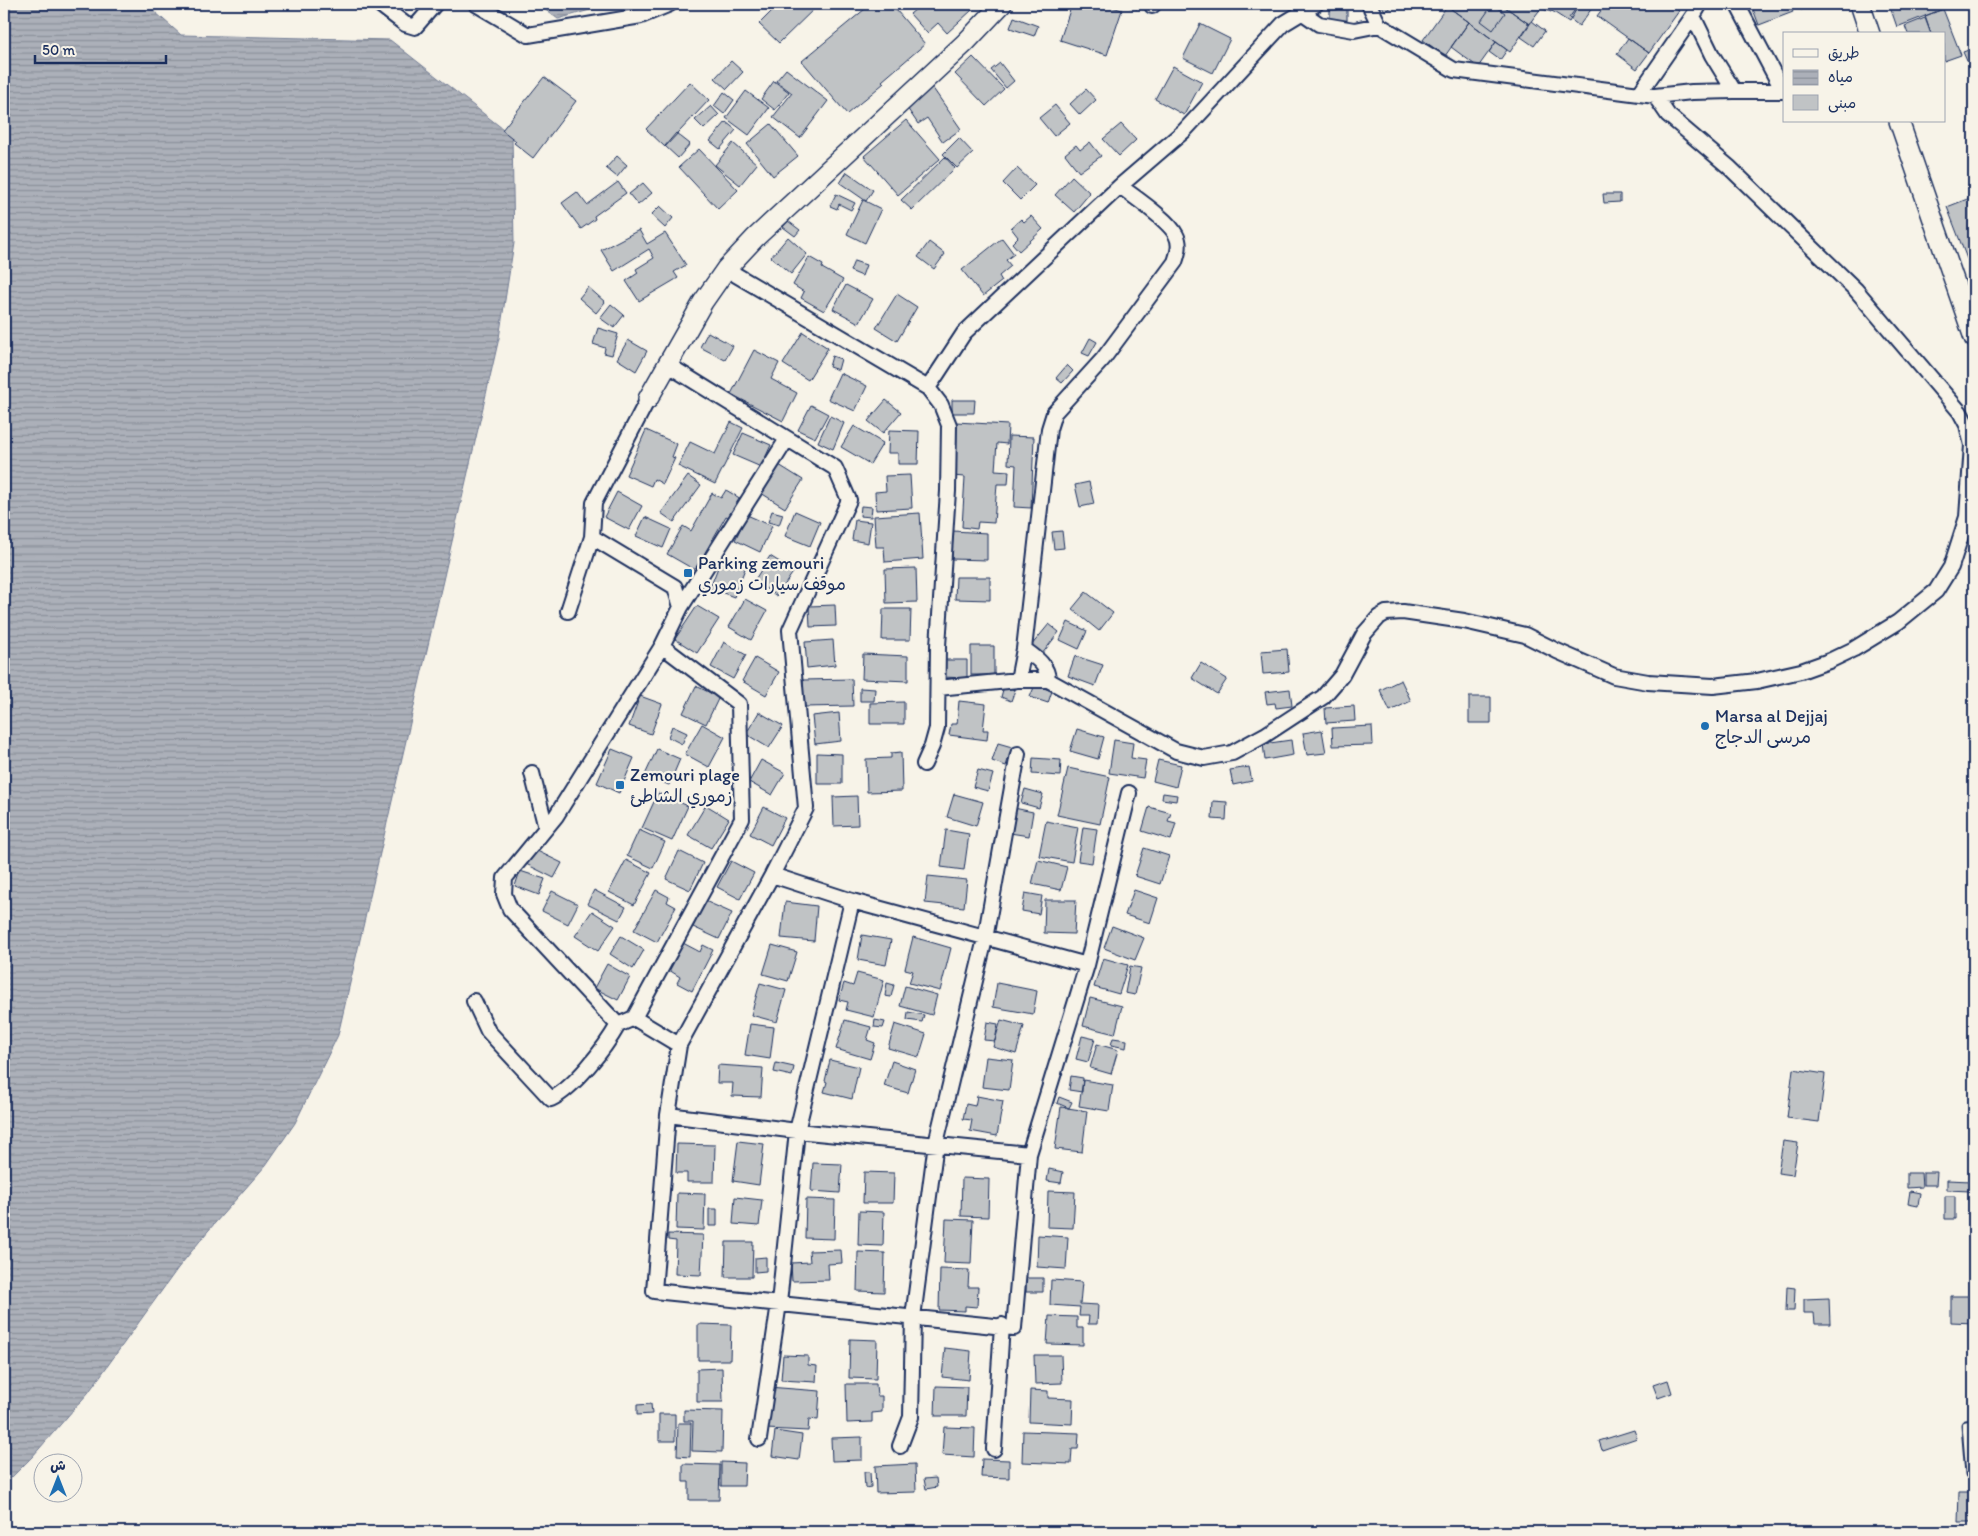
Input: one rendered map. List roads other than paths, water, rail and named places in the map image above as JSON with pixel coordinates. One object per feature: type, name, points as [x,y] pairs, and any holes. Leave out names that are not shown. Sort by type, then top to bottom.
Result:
[{"type":"main road","points":[[648,399],[703,302],[726,269],[755,238],[965,43],[1002,4]]},
{"type":"main road","points":[[1860,4],[1869,32]]},
{"type":"main road","points":[[1899,122],[1974,338]]},
{"type":"street","points":[[379,4],[405,24],[416,26],[435,4]]},
{"type":"street","points":[[476,4],[528,35],[641,16],[670,4]]},
{"type":"street","points":[[928,388],[964,333],[1120,186],[1184,131],[1279,28],[1293,17],[1316,4]]},
{"type":"street","points":[[1369,4],[1379,24],[1454,70],[1655,96],[1692,92],[1783,91]]},
{"type":"street","points":[[1737,4],[1783,89]]},
{"type":"street","points":[[1639,94],[1697,10]]},
{"type":"street","points":[[1697,10],[1712,55],[1734,91]]},
{"type":"street","points":[[1303,13],[1319,24],[1354,30],[1379,24]]},
{"type":"street","points":[[938,688],[1018,680],[1048,680],[1176,751],[1204,758],[1232,753],[1265,735],[1323,697],[1342,675],[1364,634],[1378,617],[1386,612],[1403,612],[1464,621],[1525,635],[1614,676],[1648,682],[1713,686],[1801,671],[1828,661],[1854,649],[1898,622],[1936,591],[1951,567],[1967,517],[1972,445],[1967,426],[1960,412],[1856,290],[1729,168],[1668,115],[1655,96]]},
{"type":"street","points":[[1018,680],[1024,649],[1049,429],[1054,413],[1103,359],[1175,262],[1179,250],[1177,236],[1170,226],[1120,186]]},
{"type":"street","points":[[726,269],[928,388],[941,404],[949,425],[948,491],[938,646],[937,728],[924,764]]},
{"type":"street","points":[[668,365],[835,468],[849,500],[790,630],[806,808],[680,1045],[668,1116],[654,1291],[1002,1325],[1014,1328],[1029,1154],[1087,965],[1130,793]]},
{"type":"street","points":[[568,610],[592,537],[594,503],[648,399]]},
{"type":"street","points":[[618,1025],[510,909],[504,894],[505,878],[556,816],[662,646],[681,607],[787,438]]},
{"type":"street","points":[[592,537],[675,587],[681,607]]},
{"type":"street","points":[[474,1001],[488,1031],[551,1100],[561,1094],[606,1046],[618,1025],[634,1018],[742,819],[739,704],[662,646]]},
{"type":"street","points":[[1024,649],[1040,660],[1048,672],[1048,680]]},
{"type":"street","points":[[900,1446],[911,1417],[913,1317],[936,1143],[985,938],[1018,754]]},
{"type":"street","points":[[532,773],[546,828]]},
{"type":"street","points":[[772,875],[852,901],[1087,965]]},
{"type":"street","points":[[759,1439],[779,1303],[796,1130],[852,901]]},
{"type":"street","points":[[634,1018],[680,1045]]},
{"type":"street","points":[[668,1116],[1029,1154]]},
{"type":"street","points":[[994,1449],[1002,1325]]},
{"type":"lane","points":[[1974,1424],[1966,1425],[1970,1474],[1974,1474]]},
{"type":"water","points":[[4,4],[146,4],[181,35],[390,40],[512,136],[514,243],[499,338],[338,1035],[295,1123],[266,1165],[178,1268],[88,1393],[35,1454],[32,1454],[32,1457],[4,1485]]},
{"type":"water","points":[[537,4],[611,4],[558,19]]},
{"type":"place","name":"Parking zemouri موقف سيارات زموري","points":[[688,573]]},
{"type":"place","name":"Marsa al Dejjaj مرسى الدجاج","points":[[1705,726]]},
{"type":"place","name":"Zemouri plage زموري الشاطئ","points":[[620,785]]}]
